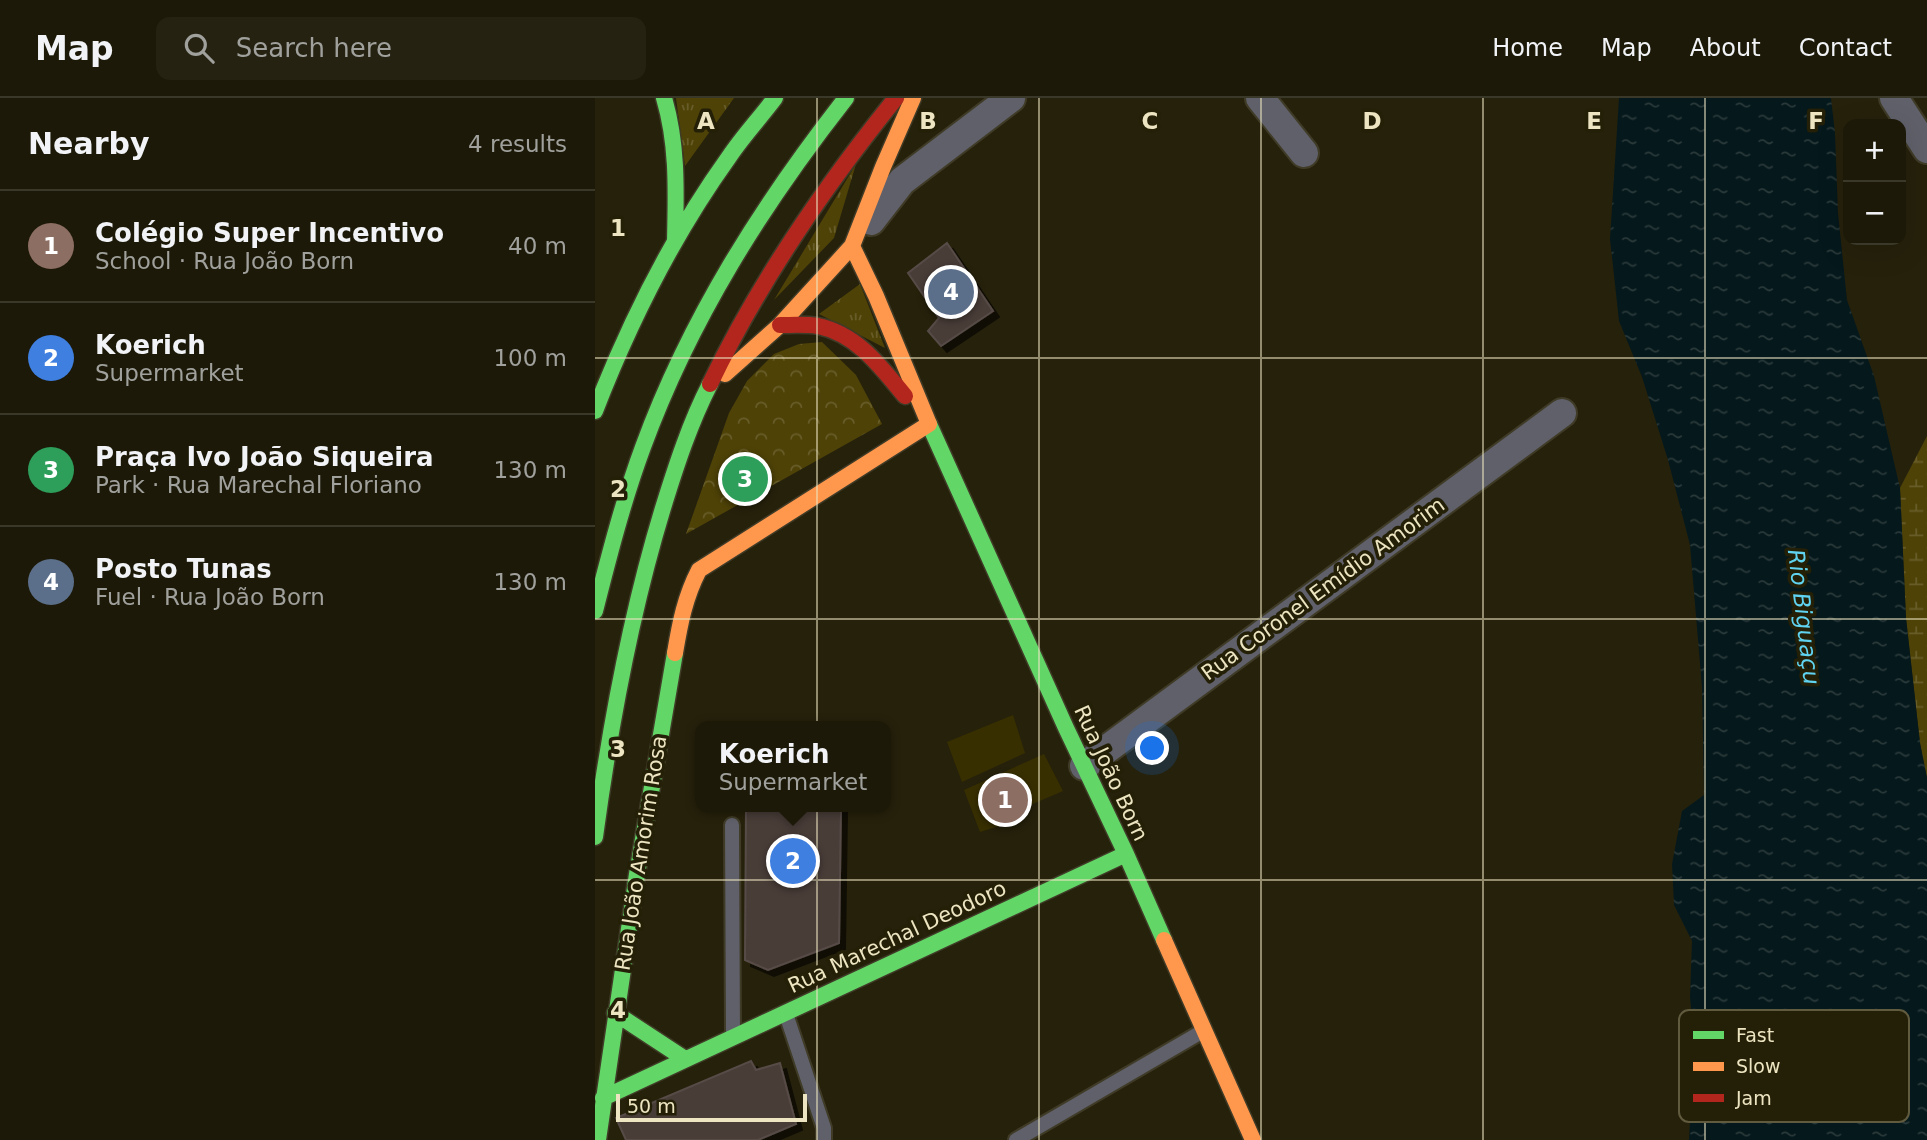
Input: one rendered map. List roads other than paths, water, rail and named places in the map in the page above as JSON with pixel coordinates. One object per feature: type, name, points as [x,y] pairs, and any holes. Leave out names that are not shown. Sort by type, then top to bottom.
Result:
[{"type":"main road","points":[[664,98],[675,168],[675,241]]},
{"type":"main road","points":[[595,411],[641,303],[675,241],[724,163],[775,98]]},
{"type":"main road","points":[[595,611],[624,501],[675,370],[741,244],[782,181],[846,98]]},
{"type":"main road","points":[[595,837],[609,739],[647,556],[675,470],[706,391],[757,293],[807,214],[850,154],[896,98]]},
{"type":"main road","points":[[706,391],[780,325],[852,246],[913,98]]},
{"type":"main road","name":"Rua João Born","points":[[852,246],[962,499],[1126,853],[1253,1140]]},
{"type":"main road","name":"Rua João Born","points":[[780,325],[818,326],[841,333],[864,348],[929,424]]},
{"type":"main road","name":"Rua João Amorim Rosa","points":[[598,1140],[657,743],[683,608],[690,587],[699,570],[929,424]]},
{"type":"main road","name":"Rua Marechal Deodoro","points":[[603,1098],[1126,853]]},
{"type":"main road","points":[[615,1013],[685,1059]]},
{"type":"street","points":[[852,246],[902,181],[1011,98]]},
{"type":"street","points":[[1260,98],[1304,153]]},
{"type":"street","points":[[1894,98],[1927,149]]},
{"type":"street","name":"Rua Coronel Emídio Amorim","points":[[1084,766],[1562,413]]},
{"type":"lane","points":[[732,825],[733,1037]]},
{"type":"lane","points":[[786,1013],[824,1128],[824,1140]]},
{"type":"lane","points":[[1016,1140],[1204,1030]]},
{"type":"water","name":"Rio Biguaçu","points":[[1619,98],[1831,98],[1838,213],[1847,300],[1874,376],[1900,488],[1906,618],[1920,743],[1927,778],[1927,1140],[1689,1140],[1690,1122],[1909,1122],[1909,1010],[1691,1010],[1692,941],[1674,905],[1672,864],[1682,811],[1704,795],[1702,687],[1690,545],[1668,460],[1642,377],[1619,321],[1610,239]]},
{"type":"place","name":"Posto Tunas","points":[[951,292]]},
{"type":"place","name":"Praça Ivo João Siqueira","points":[[745,479]]},
{"type":"place","name":"Colégio Super Incentivo","points":[[1005,800]]},
{"type":"place","name":"Koerich","points":[[793,861]]}]
